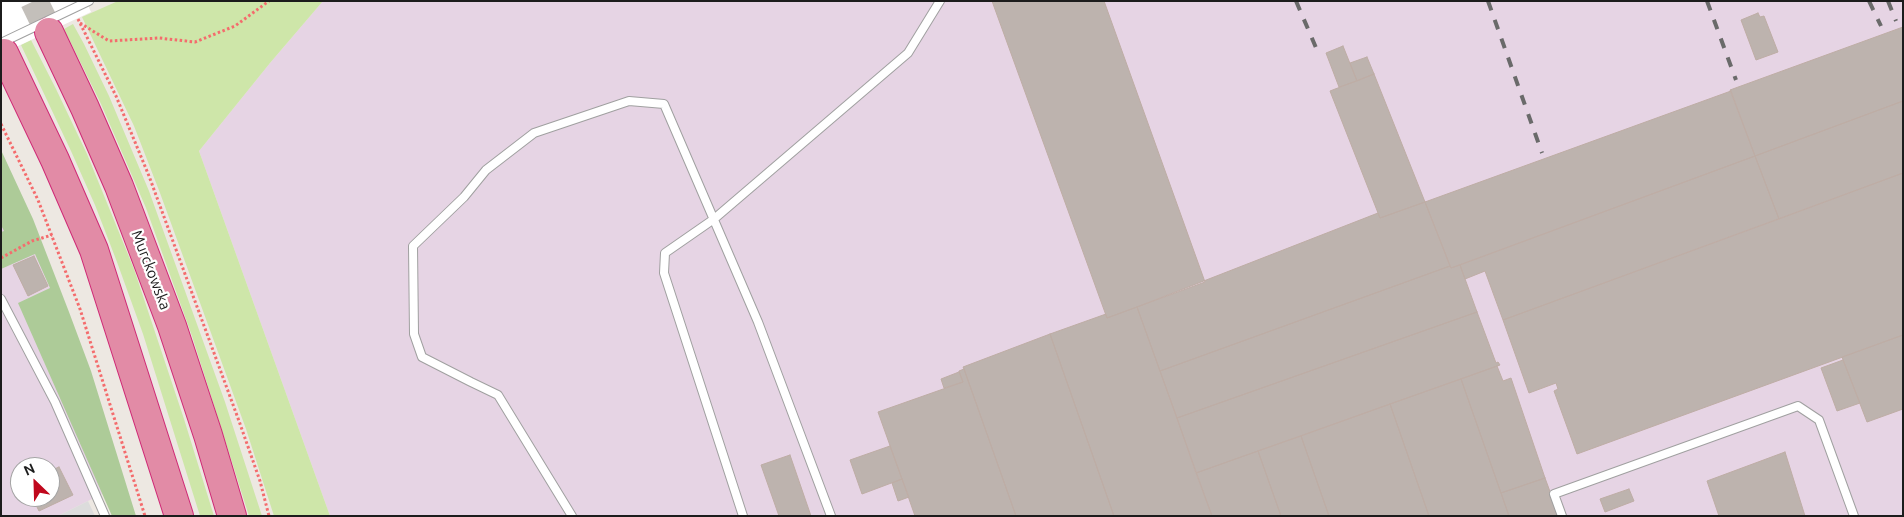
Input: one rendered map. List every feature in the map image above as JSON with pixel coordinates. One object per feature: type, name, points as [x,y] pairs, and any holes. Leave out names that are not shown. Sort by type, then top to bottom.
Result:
[{"type":"highway","name":"Murckowska","points":[[49,32],[119,186],[172,326],[232,516]]},
{"type":"highway","points":[[3,48],[94,250],[179,516]]},
{"type":"lane","points":[[3,48],[89,1]]},
{"type":"lane","points":[[743,516],[664,273],[665,253],[714,219],[908,53],[940,1]]},
{"type":"lane","points":[[572,516],[498,395],[422,357],[414,334],[413,246],[464,197],[486,170],[534,134],[629,101],[664,104],[758,322],[831,516]]},
{"type":"lane","points":[[1,299],[54,402],[105,516]]},
{"type":"lane","points":[[1562,516],[1554,494],[1798,406],[1819,420],[1854,516]]},
{"type":"path","points":[[269,1],[235,26],[195,42],[159,38],[110,41],[80,23],[116,96],[149,176],[239,421],[269,516]]},
{"type":"path","points":[[1,124],[52,235],[88,334],[145,516]]},
{"type":"path","points":[[1,258],[32,241],[52,235]]},
{"type":"shaded area","points":[[323,1],[1903,1],[1903,516],[330,516],[199,151]]},
{"type":"shaded area","points":[[1,178],[52,284],[102,494],[58,516],[1,516]]},
{"type":"shaded area","points":[[88,501],[95,516],[58,516]]},
{"type":"green space","points":[[118,1],[323,1],[199,151],[330,516],[274,516],[246,429],[160,193],[134,126],[82,17]]},
{"type":"green space","points":[[73,24],[109,96],[149,191],[225,402],[262,516],[249,516],[192,336],[146,208],[101,104],[64,29]]},
{"type":"green space","points":[[31,40],[87,154],[134,269],[214,516],[200,516],[143,334],[117,262],[95,205],[21,45]]},
{"type":"green space","points":[[1,150],[33,219],[91,371],[136,516],[112,516],[18,303],[50,288],[35,254],[1,269],[1,232],[4,231],[1,225]]},
{"type":"pier","points":[[1,1],[86,1],[91,12],[1,54]]},
{"type":"building","points":[[992,1],[1104,1],[1205,282],[1107,318]]},
{"type":"building","points":[[1758,13],[1760,17],[1764,16],[1778,52],[1756,60],[1741,20]]},
{"type":"building","points":[[1903,27],[1903,101],[1755,156],[1730,90]]},
{"type":"building","points":[[1343,46],[1357,81],[1339,87],[1326,53]]},
{"type":"building","points":[[1367,57],[1374,74],[1357,81],[1350,63]]},
{"type":"building","points":[[1374,74],[1425,202],[1380,218],[1330,91]]},
{"type":"building","points":[[1731,91],[1755,156],[1451,268],[1425,202]]},
{"type":"building","points":[[1903,101],[1903,173],[1779,219],[1755,156]]},
{"type":"building","points":[[1755,156],[1779,219],[1503,320],[1485,271],[1465,279],[1460,265]]},
{"type":"building","points":[[1903,173],[1903,335],[1577,454],[1554,391],[1558,389],[1556,383],[1529,393],[1503,320]]},
{"type":"building","points":[[1425,202],[1450,266],[1160,371],[1137,307],[1378,213],[1380,218]]},
{"type":"building","points":[[34,256],[48,286],[28,296],[13,265]]},
{"type":"building","points":[[1460,265],[1477,312],[1177,418],[1160,371],[1450,266],[1451,268]]},
{"type":"building","points":[[1137,307],[1212,516],[1114,516],[1050,334],[1106,314],[1107,318]]},
{"type":"building","points":[[1477,312],[1496,363],[1498,362],[1500,365],[1196,473],[1177,418]]},
{"type":"building","points":[[1050,334],[1114,516],[1016,516],[963,367]]},
{"type":"building","points":[[1903,335],[1903,409],[1867,422],[1842,357]]},
{"type":"building","points":[[1843,360],[1860,403],[1837,411],[1821,368]]},
{"type":"building","points":[[1497,366],[1503,381],[1511,378],[1545,478],[1501,493],[1461,379]]},
{"type":"building","points":[[964,369],[1016,516],[915,516],[878,412],[963,382],[959,371]]},
{"type":"building","points":[[959,372],[963,382],[944,388],[941,379]]},
{"type":"building","points":[[1461,379],[1509,516],[1429,516],[1390,404]]},
{"type":"building","points":[[1390,404],[1429,516],[1329,516],[1301,436]]},
{"type":"building","points":[[1301,436],[1329,516],[1281,516],[1258,451]]},
{"type":"building","points":[[890,446],[902,479],[862,494],[850,460]]},
{"type":"building","points":[[1258,451],[1281,516],[1212,516],[1196,473]]},
{"type":"building","points":[[1785,452],[1805,516],[1719,516],[1707,481]]},
{"type":"building","points":[[790,455],[811,516],[779,516],[761,465]]},
{"type":"building","points":[[60,469],[73,495],[60,501]]},
{"type":"building","points":[[1545,478],[1559,516],[1509,516],[1501,493]]},
{"type":"building","points":[[902,479],[909,497],[898,501],[892,483]]},
{"type":"building","points":[[1629,489],[1634,501],[1605,512],[1600,499]]},
{"type":"building","points":[[37,507],[48,507],[39,511]]},
{"type":"tunnel","points":[[34,1],[49,32]]},
{"type":"railway","points":[[1296,1],[1317,50]]},
{"type":"railway","points":[[1488,1],[1542,153]]},
{"type":"railway","points":[[1707,1],[1736,80]]},
{"type":"railway","points":[[1869,1],[1881,26]]},
{"type":"railway","points":[[1888,1],[1896,21]]}]
